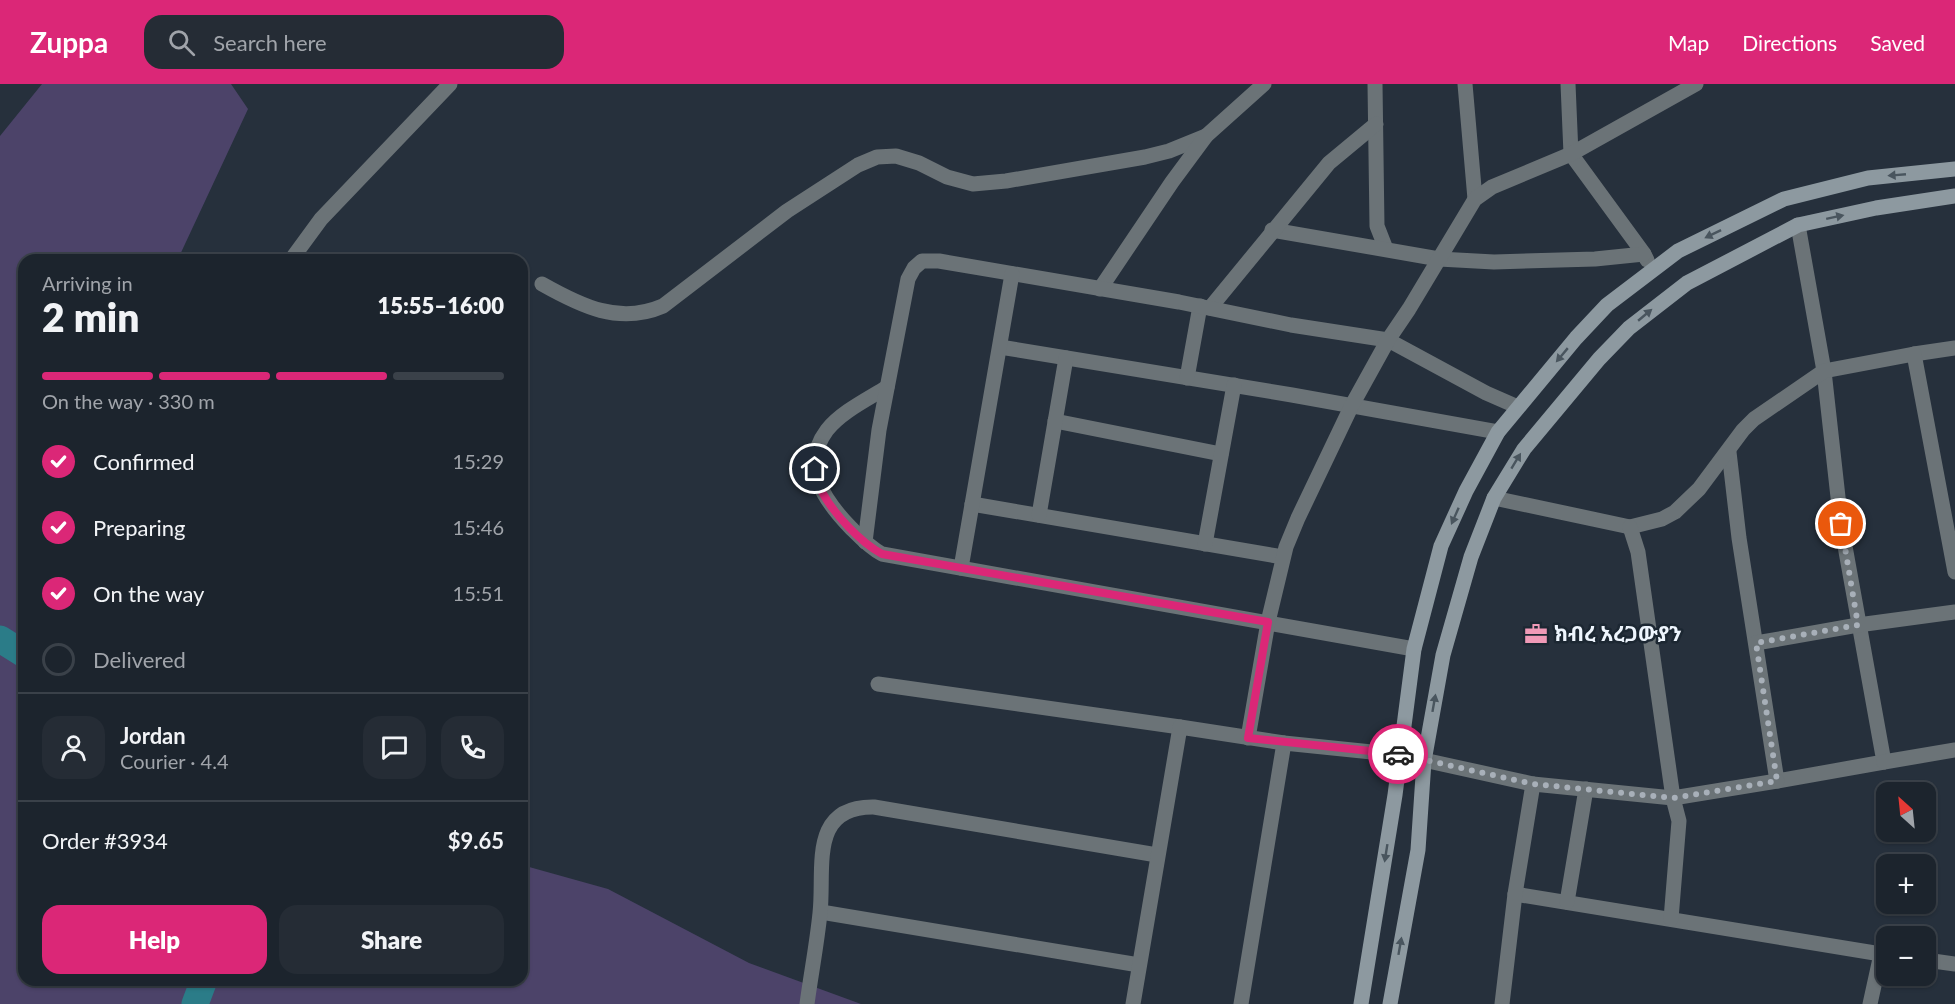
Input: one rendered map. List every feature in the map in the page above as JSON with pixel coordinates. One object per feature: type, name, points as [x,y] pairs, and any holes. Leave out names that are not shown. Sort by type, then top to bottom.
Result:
[{"type":"main road","points":[[1361,1004],[1401,755],[1414,649],[1441,546],[1466,491],[1498,432],[1576,338],[1608,305],[1678,251],[1784,199],[1868,178],[1955,169]]},
{"type":"main road","points":[[1390,1004],[1418,850],[1424,761],[1443,655],[1471,557],[1494,498],[1524,449],[1599,359],[1629,328],[1687,283],[1798,225],[1876,208],[1955,196]]},
{"type":"street","points":[[295,254],[321,219],[450,84]]},
{"type":"street","points":[[1100,289],[1206,136],[1264,84]]},
{"type":"street","points":[[1375,84],[1377,226],[1386,249]]},
{"type":"street","points":[[1465,84],[1475,199]]},
{"type":"street","points":[[1568,84],[1571,154],[1644,254],[1651,270]]},
{"type":"street","points":[[1248,738],[1268,622],[1283,557],[1298,518],[1352,405],[1388,340],[1410,309],[1475,199],[1492,187],[1571,154],[1672,90],[1696,84]]},
{"type":"street","points":[[1187,378],[1205,307],[1329,163],[1376,124]]},
{"type":"street","points":[[542,284],[598,311],[634,314],[663,306],[787,211],[858,165],[877,157],[896,156],[919,163],[947,177],[974,184],[1006,181],[1145,158],[1206,136]]},
{"type":"street","points":[[1798,225],[1824,371],[1841,524],[1884,762]]},
{"type":"street","points":[[1272,230],[1439,260],[1494,262],[1595,259],[1644,254]]},
{"type":"street","points":[[865,542],[879,430],[908,279],[918,263],[922,261],[939,261],[1205,307],[1291,325],[1388,340],[1486,393],[1518,407]]},
{"type":"street","points":[[961,568],[1012,274]]},
{"type":"street","points":[[1000,347],[1352,405],[1498,432]]},
{"type":"street","points":[[1494,498],[1630,526],[1662,519],[1675,512],[1699,489],[1729,452],[1743,430],[1754,419],[1824,371],[1955,348]]},
{"type":"street","points":[[1914,354],[1950,520],[1955,572]]},
{"type":"street","points":[[1039,515],[1066,358]]},
{"type":"street","points":[[1205,543],[1234,385]]},
{"type":"street","points":[[887,387],[844,415],[827,430],[817,452],[815,469],[821,490],[834,510],[865,542],[882,554],[1414,649]]},
{"type":"street","points":[[1055,421],[1221,454]]},
{"type":"street","points":[[1729,452],[1739,538],[1777,781]]},
{"type":"street","points":[[972,504],[1283,557]]},
{"type":"street","points":[[1630,526],[1638,552],[1673,798],[1679,820],[1671,919]]},
{"type":"street","points":[[1756,643],[1858,625],[1955,612]]},
{"type":"street","points":[[878,684],[1284,743],[1401,755],[1533,784],[1673,798],[1955,750]]},
{"type":"street","points":[[1133,1004],[1180,727]]},
{"type":"street","points":[[1241,1004],[1284,743]]},
{"type":"street","points":[[1502,1004],[1515,894],[1533,784]]},
{"type":"street","points":[[1567,902],[1586,789]]},
{"type":"street","points":[[807,1004],[820,912],[820,864],[823,845],[831,825],[845,811],[860,806],[874,807],[1157,855]]},
{"type":"street","points":[[1515,894],[1876,953]]},
{"type":"street","points":[[820,912],[1139,965]]},
{"type":"street","points":[[1936,961],[1955,964]]},
{"type":"street","points":[[1870,1004],[1876,983]]},
{"type":"shaded area","points":[[42,84],[231,84],[248,109],[180,254],[18,254],[18,986],[528,986],[528,867],[608,889],[749,963],[861,1004],[0,1004],[0,136]]},
{"type":"waterway","points":[[0,639],[18,650]]},
{"type":"waterway","points":[[195,1004],[202,986]]},
{"type":"way so far","points":[[1398,754],[1533,784],[1673,798],[1777,781],[1756,643],[1858,625],[1841,524]]},
{"type":"place","name":"ክብረ አረጋውያን","points":[[1536,634]]},
{"type":"route","points":[[815,469],[821,490],[834,510],[865,542],[882,554],[1268,622],[1248,738],[1398,754]]}]
